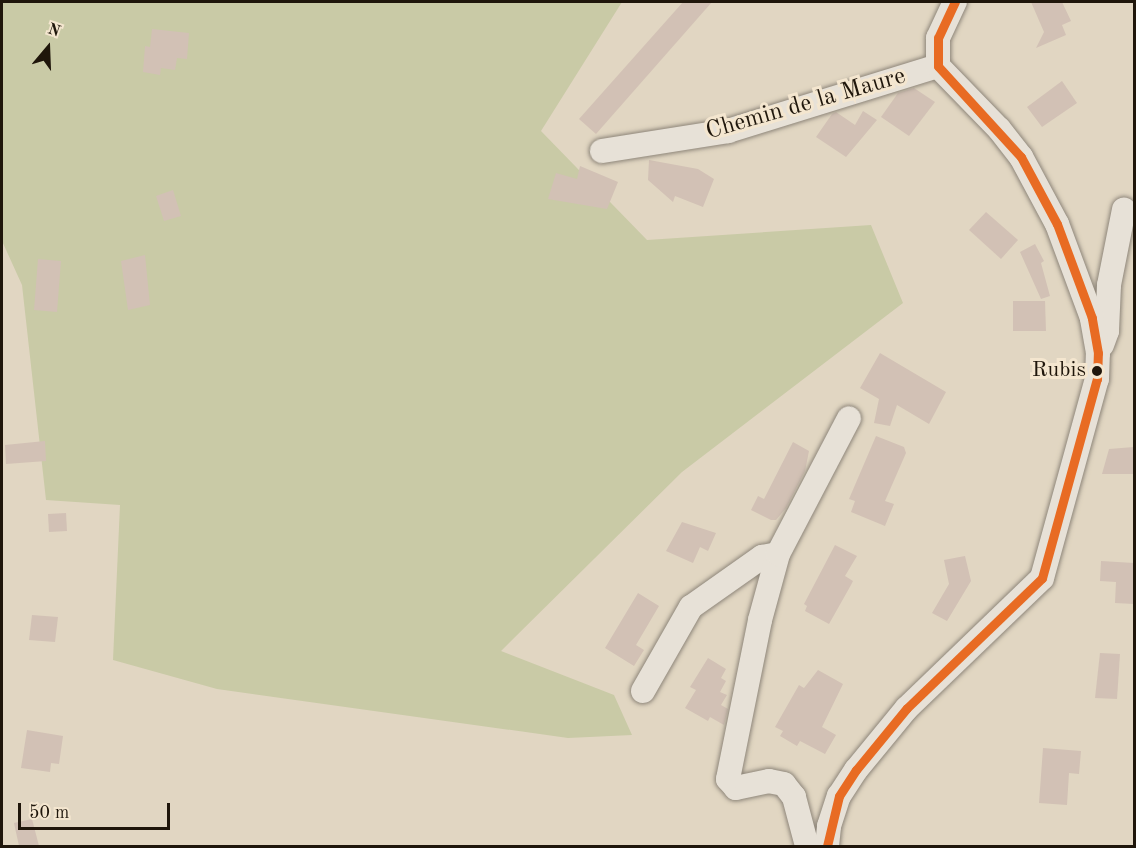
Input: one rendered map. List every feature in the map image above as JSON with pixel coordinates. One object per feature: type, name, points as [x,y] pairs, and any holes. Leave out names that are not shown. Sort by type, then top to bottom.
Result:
[{"type":"street","name":"Chemin de la Maure","points":[[827,846],[829,826],[839,796],[856,770],[907,708],[1042,578],[1097,379],[1098,353],[1092,318],[1057,224],[1021,158],[999,129],[938,66],[938,38],[955,2]]},
{"type":"street","name":"Chemin de la Maure","points":[[602,151],[728,131],[938,66]]},
{"type":"street","points":[[1098,353],[1107,331],[1108,285],[1124,209]]},
{"type":"street","points":[[807,846],[794,797],[784,784],[769,781],[736,788],[728,779],[760,620],[778,554],[849,418]]},
{"type":"street","points":[[643,691],[691,607],[762,557],[778,554]]},
{"type":"green space","points":[[2,2],[622,2],[541,131],[647,240],[871,225],[903,303],[682,472],[501,651],[614,695],[632,735],[568,738],[217,689],[113,660],[120,505],[46,500],[22,285],[2,241]]},
{"type":"building","points":[[683,2],[712,2],[596,134],[579,119]]},
{"type":"building","points":[[1031,2],[1062,2],[1071,21],[1062,25],[1066,35],[1036,48],[1044,32]]},
{"type":"building","points":[[152,29],[189,33],[187,59],[177,58],[175,70],[161,68],[160,75],[143,72],[145,46],[150,47]]},
{"type":"building","points":[[1062,81],[1077,103],[1042,127],[1027,107]]},
{"type":"building","points":[[914,88],[935,102],[909,136],[881,117],[898,93]]},
{"type":"building","points":[[863,111],[877,120],[846,157],[816,137],[832,114],[836,112],[855,125]]},
{"type":"building","points":[[649,160],[698,169],[714,179],[703,207],[675,196],[673,202],[648,180]]},
{"type":"building","points":[[580,166],[618,182],[607,209],[548,199],[556,173],[577,179]]},
{"type":"building","points":[[173,190],[181,216],[164,221],[156,196]]},
{"type":"building","points":[[986,212],[1018,240],[1001,259],[969,230]]},
{"type":"building","points":[[1035,244],[1044,261],[1041,263],[1050,296],[1041,299],[1020,252]]},
{"type":"building","points":[[145,255],[150,305],[128,310],[121,261]]},
{"type":"building","points":[[38,259],[61,261],[57,312],[34,310]]},
{"type":"building","points":[[1013,301],[1045,301],[1046,331],[1013,331]]},
{"type":"building","points":[[880,353],[946,392],[929,424],[897,405],[890,426],[874,423],[879,399],[860,388]]},
{"type":"building","points":[[876,436],[904,447],[906,453],[885,501],[894,504],[885,526],[851,512],[855,501],[849,499]]},
{"type":"building","points":[[45,441],[46,461],[6,464],[5,445]]},
{"type":"building","points":[[793,442],[809,451],[805,471],[786,508],[776,520],[771,520],[751,510],[758,496],[764,499]]},
{"type":"building","points":[[1134,447],[1134,474],[1102,474],[1109,449]]},
{"type":"building","points":[[66,513],[67,531],[49,532],[48,514]]},
{"type":"building","points":[[682,522],[716,533],[708,551],[700,547],[693,563],[666,551]]},
{"type":"building","points":[[835,545],[857,556],[845,576],[853,581],[829,624],[805,611],[807,606],[804,604]]},
{"type":"building","points":[[965,556],[971,581],[947,621],[932,613],[949,584],[944,560]]},
{"type":"building","points":[[1101,561],[1134,563],[1134,604],[1115,603],[1116,582],[1100,581]]},
{"type":"building","points":[[638,593],[659,606],[636,645],[644,650],[634,666],[605,648]]},
{"type":"building","points":[[32,615],[58,617],[55,642],[29,640]]},
{"type":"building","points":[[1100,653],[1120,654],[1117,699],[1095,698]]},
{"type":"building","points":[[708,658],[726,669],[721,678],[726,681],[720,692],[727,695],[721,705],[728,709],[724,725],[710,717],[708,721],[685,708],[696,690],[690,687]]},
{"type":"building","points":[[818,670],[843,684],[822,727],[836,735],[825,754],[800,741],[797,746],[780,736],[783,731],[775,727],[799,685],[804,688]]},
{"type":"building","points":[[27,730],[63,736],[59,764],[51,763],[50,772],[21,768]]},
{"type":"building","points":[[1043,748],[1081,751],[1079,774],[1069,773],[1067,805],[1039,803]]},
{"type":"building","points":[[32,819],[39,846],[19,846],[14,823]]},
{"type":"transit line","points":[[827,846],[839,796],[856,770],[907,708],[1042,578],[1097,379],[1098,353],[1092,318],[1057,224],[1021,157],[938,66],[938,38],[955,2]]},
{"type":"place","name":"Rubis","points":[[1097,371]]}]
